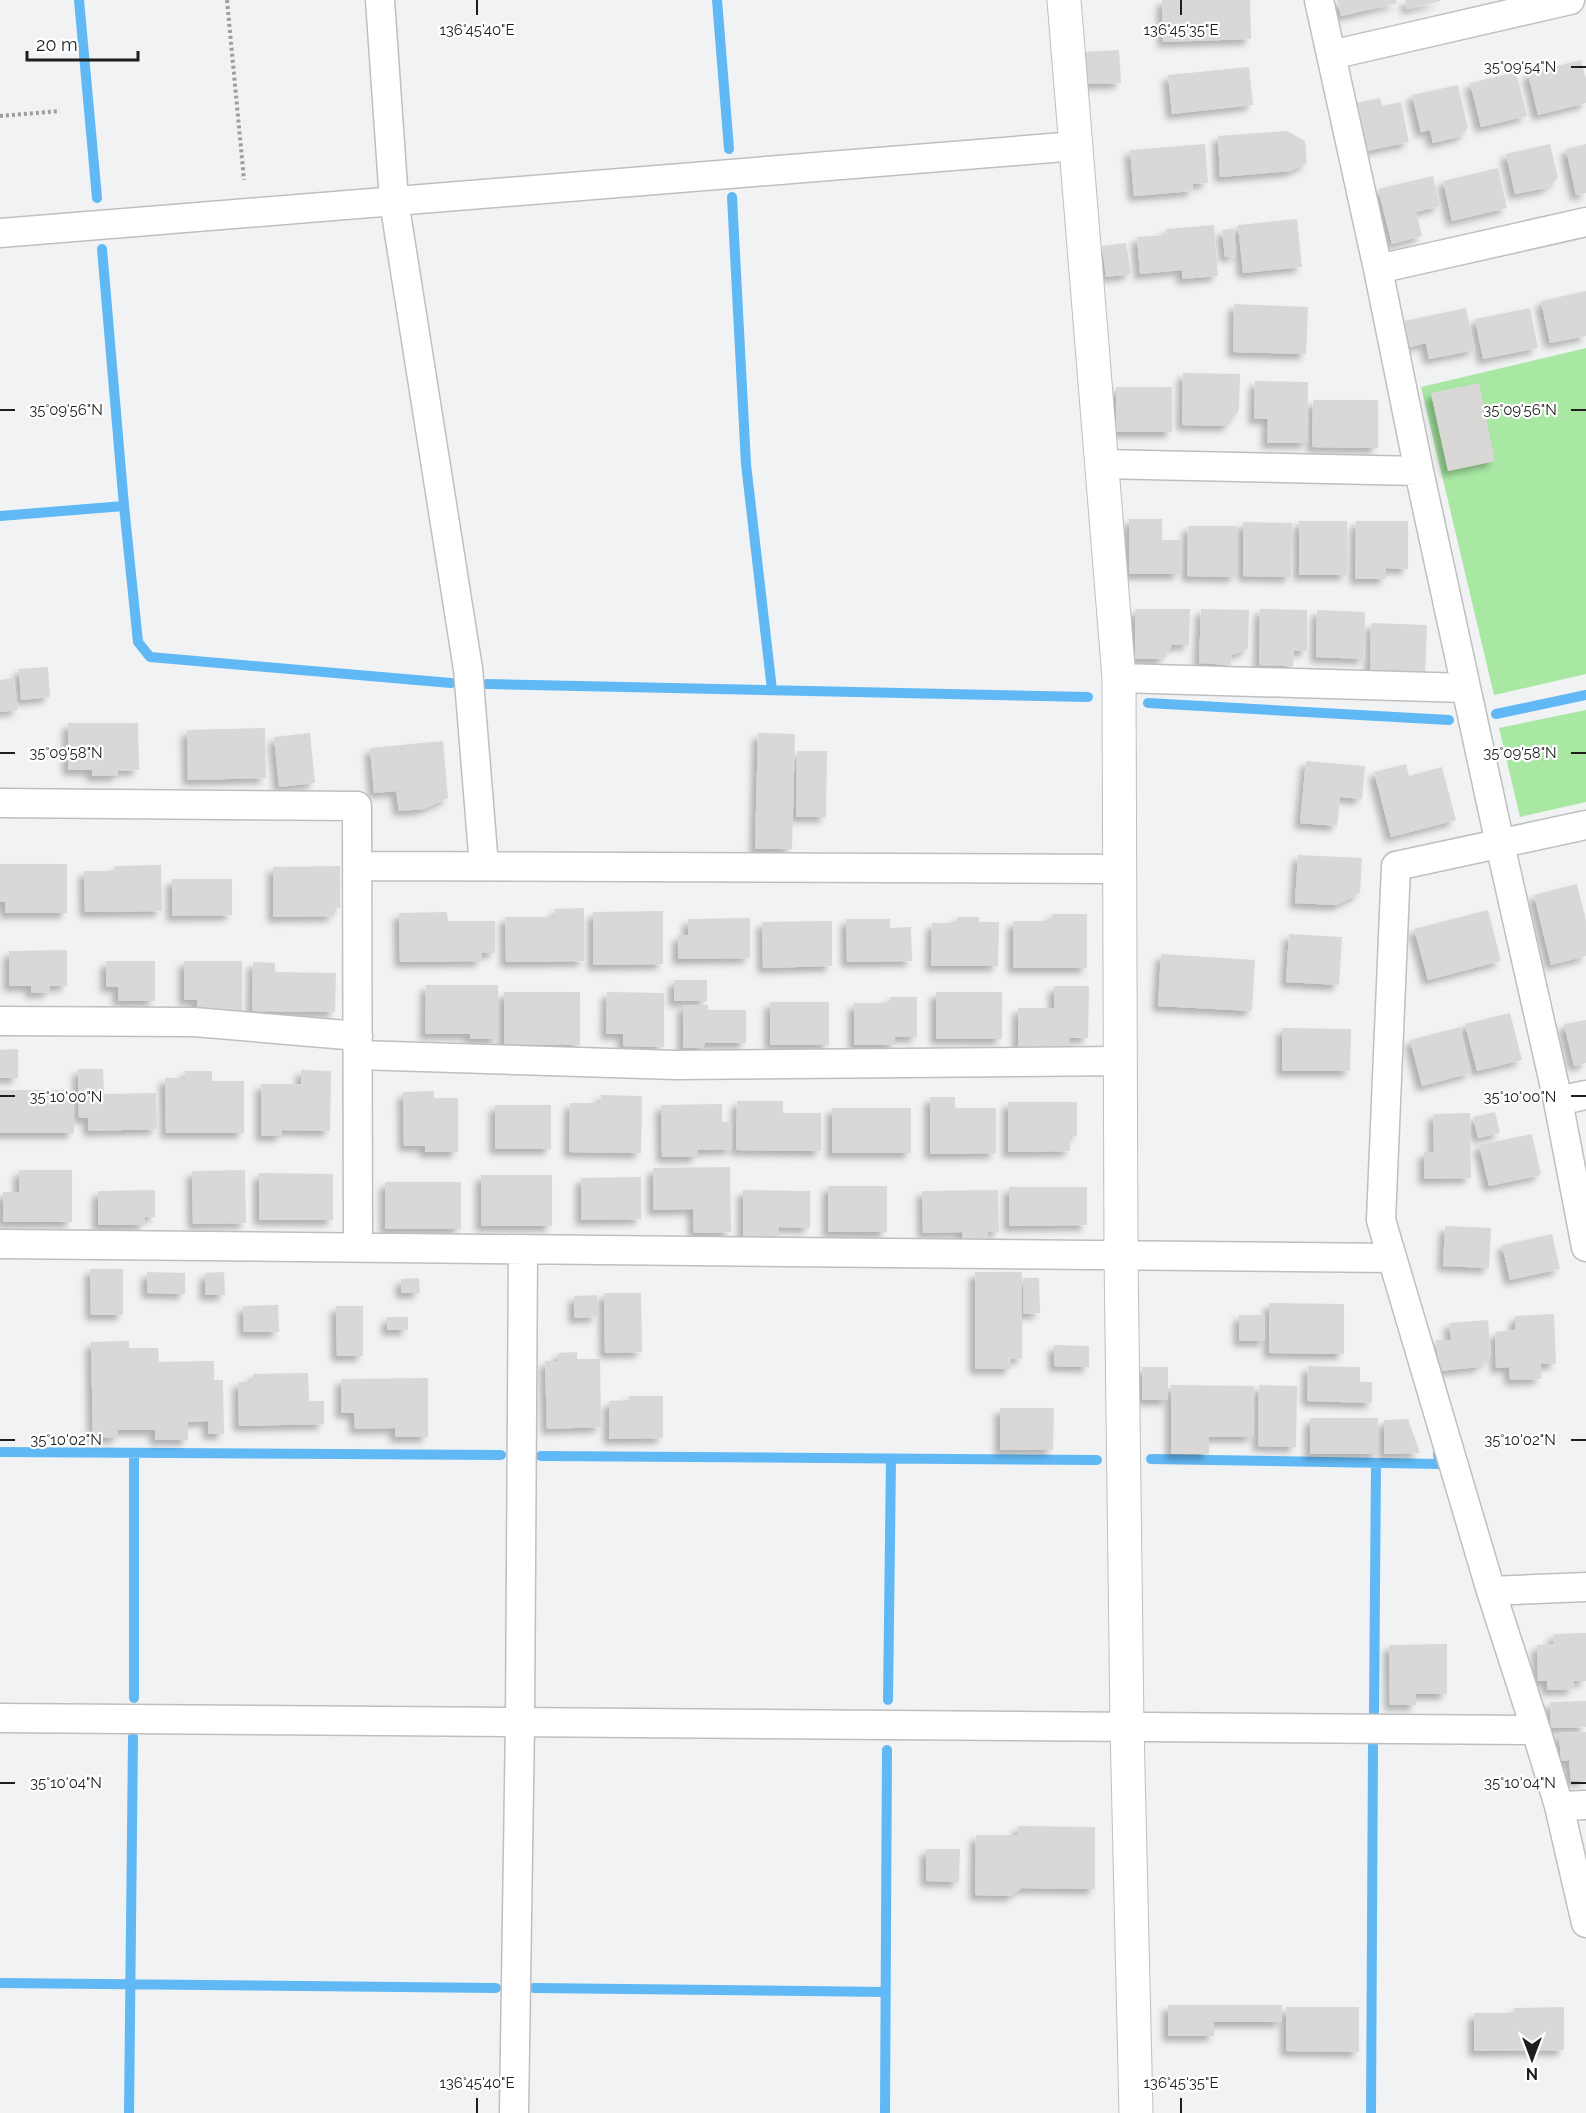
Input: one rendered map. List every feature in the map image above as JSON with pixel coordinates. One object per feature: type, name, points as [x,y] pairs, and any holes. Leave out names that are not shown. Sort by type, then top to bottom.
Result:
[{"type":"street","points":[[380,0],[394,201],[468,669],[484,866]]},
{"type":"street","points":[[1064,0],[1119,678],[1121,1255],[1127,1726],[1136,2113]]},
{"type":"street","points":[[1318,0],[1378,269],[1419,471],[1500,844],[1558,1101],[1586,1247]]},
{"type":"street","points":[[1331,55],[1570,0]]},
{"type":"street","points":[[0,233],[246,211],[1076,146]]},
{"type":"street","points":[[1378,269],[1586,222]]},
{"type":"street","points":[[1101,465],[1419,471]]},
{"type":"street","points":[[1119,678],[1466,688]]},
{"type":"street","points":[[0,804],[357,806],[358,1248]]},
{"type":"street","points":[[1586,825],[1396,866],[1381,1220],[1491,1591],[1536,1730],[1572,1805],[1586,1923]]},
{"type":"street","points":[[358,866],[1120,869]]},
{"type":"street","points":[[0,1021],[195,1022],[358,1045],[675,1065],[1120,1061]]},
{"type":"street","points":[[1558,1101],[1586,1095]]},
{"type":"street","points":[[0,1244],[1391,1258]]},
{"type":"street","points":[[514,2113],[520,1722],[523,1249]]},
{"type":"street","points":[[1491,1591],[1586,1587]]},
{"type":"street","points":[[0,1718],[1536,1730]]},
{"type":"path","points":[[227,0],[246,211]]},
{"type":"path","points":[[0,116],[60,111]]},
{"type":"green space","points":[[1586,348],[1586,674],[1494,695],[1421,387]]},
{"type":"green space","points":[[1586,710],[1586,802],[1520,817],[1499,728]]},
{"type":"building","points":[[1162,0],[1250,0],[1251,39],[1163,42]]},
{"type":"building","points":[[1337,0],[1396,0],[1397,3],[1341,16]]},
{"type":"building","points":[[1405,0],[1440,0],[1440,1],[1407,9]]},
{"type":"building","points":[[1119,50],[1121,83],[1084,84],[1082,52]]},
{"type":"building","points":[[1581,60],[1586,79],[1586,103],[1538,115],[1528,73]]},
{"type":"building","points":[[1249,67],[1253,105],[1172,114],[1168,75]]},
{"type":"building","points":[[1516,72],[1527,116],[1481,127],[1470,83]]},
{"type":"building","points":[[1458,85],[1468,128],[1462,136],[1433,143],[1430,130],[1421,132],[1412,95]]},
{"type":"building","points":[[1380,98],[1382,106],[1401,102],[1409,142],[1362,152],[1351,104]]},
{"type":"building","points":[[1287,131],[1305,141],[1307,163],[1291,171],[1220,177],[1218,136]]},
{"type":"building","points":[[1205,144],[1208,183],[1193,184],[1193,191],[1134,196],[1130,150]]},
{"type":"building","points":[[1550,144],[1558,178],[1546,188],[1515,194],[1506,154]]},
{"type":"building","points":[[1586,144],[1586,193],[1576,195],[1566,149]]},
{"type":"building","points":[[1498,168],[1507,208],[1452,221],[1443,181]]},
{"type":"building","points":[[1433,176],[1440,206],[1416,212],[1422,236],[1392,244],[1378,189]]},
{"type":"building","points":[[1297,219],[1302,267],[1243,273],[1238,225]]},
{"type":"building","points":[[1214,225],[1218,276],[1182,279],[1182,270],[1140,274],[1137,237],[1167,235],[1166,229]]},
{"type":"building","points":[[1234,229],[1236,256],[1225,257],[1222,230]]},
{"type":"building","points":[[1126,243],[1131,274],[1106,277],[1102,246]]},
{"type":"building","points":[[1586,291],[1586,336],[1550,343],[1541,301]]},
{"type":"building","points":[[1234,304],[1308,307],[1306,354],[1233,352]]},
{"type":"building","points":[[1466,308],[1475,350],[1429,359],[1426,343],[1410,347],[1404,321]]},
{"type":"building","points":[[1530,308],[1538,348],[1483,359],[1475,319]]},
{"type":"building","points":[[1183,373],[1240,374],[1239,410],[1227,426],[1182,425]]},
{"type":"building","points":[[1255,381],[1308,382],[1307,443],[1267,443],[1268,419],[1254,419]]},
{"type":"building","points":[[1479,383],[1495,461],[1448,471],[1431,393]]},
{"type":"building","points":[[1116,387],[1172,387],[1172,432],[1116,432]]},
{"type":"building","points":[[1313,400],[1378,400],[1378,448],[1312,447]]},
{"type":"building","points":[[1129,519],[1162,519],[1162,540],[1180,540],[1180,574],[1129,574]]},
{"type":"building","points":[[1299,521],[1347,521],[1347,575],[1299,575]]},
{"type":"building","points":[[1356,521],[1408,521],[1408,569],[1386,568],[1386,579],[1355,579]]},
{"type":"building","points":[[1243,522],[1292,523],[1291,577],[1243,576]]},
{"type":"building","points":[[1188,526],[1236,526],[1236,577],[1187,576]]},
{"type":"building","points":[[1135,609],[1190,609],[1189,645],[1172,645],[1163,659],[1135,659]]},
{"type":"building","points":[[1201,609],[1249,610],[1248,649],[1232,655],[1231,665],[1199,663]]},
{"type":"building","points":[[1260,609],[1307,610],[1307,651],[1294,651],[1293,666],[1259,665]]},
{"type":"building","points":[[1317,610],[1365,612],[1364,659],[1316,657]]},
{"type":"building","points":[[1371,623],[1427,625],[1425,675],[1370,673]]},
{"type":"building","points":[[48,667],[50,697],[21,700],[19,669]]},
{"type":"building","points":[[14,678],[18,710],[0,712],[0,680]]},
{"type":"building","points":[[68,723],[138,723],[139,770],[118,771],[118,776],[92,776],[92,770],[68,770]]},
{"type":"building","points":[[265,728],[266,778],[188,780],[187,730]]},
{"type":"building","points":[[310,733],[315,783],[279,787],[274,737]]},
{"type":"building","points":[[758,733],[795,734],[792,849],[755,849]]},
{"type":"building","points":[[443,741],[448,798],[424,809],[399,811],[396,791],[374,793],[370,748]]},
{"type":"building","points":[[797,751],[827,751],[826,817],[796,817]]},
{"type":"building","points":[[1306,761],[1365,766],[1362,799],[1340,797],[1337,826],[1300,823]]},
{"type":"building","points":[[1406,764],[1409,776],[1442,767],[1456,820],[1391,837],[1374,772]]},
{"type":"building","points":[[1298,855],[1362,858],[1360,893],[1337,905],[1295,903]]},
{"type":"building","points":[[0,864],[67,864],[67,913],[5,913],[5,902],[0,902]]},
{"type":"building","points":[[161,865],[162,911],[85,912],[84,871],[115,871],[115,866]]},
{"type":"building","points":[[340,866],[340,908],[334,908],[334,916],[273,917],[273,867]]},
{"type":"building","points":[[172,879],[232,879],[232,915],[172,916]]},
{"type":"building","points":[[1577,884],[1586,921],[1586,956],[1551,965],[1534,895]]},
{"type":"building","points":[[584,908],[584,961],[506,962],[505,917],[556,917],[555,909]]},
{"type":"building","points":[[1488,910],[1501,961],[1428,980],[1414,929]]},
{"type":"building","points":[[663,911],[663,964],[593,965],[593,912]]},
{"type":"building","points":[[447,912],[448,921],[495,921],[495,953],[482,953],[482,961],[400,962],[399,913]]},
{"type":"building","points":[[1052,914],[1087,914],[1087,968],[1013,968],[1013,921],[1052,921]]},
{"type":"building","points":[[957,917],[979,917],[979,922],[999,922],[998,966],[931,966],[932,923],[957,923]]},
{"type":"building","points":[[750,918],[750,958],[678,959],[678,935],[688,935],[688,919]]},
{"type":"building","points":[[846,919],[890,919],[890,928],[911,927],[912,961],[847,962]]},
{"type":"building","points":[[832,921],[832,966],[763,968],[762,922]]},
{"type":"building","points":[[1289,934],[1342,937],[1339,985],[1286,982]]},
{"type":"building","points":[[67,950],[67,986],[50,986],[50,992],[31,993],[31,986],[9,986],[9,951]]},
{"type":"building","points":[[1161,954],[1255,960],[1252,1011],[1158,1006]]},
{"type":"building","points":[[106,961],[155,961],[155,1001],[118,1001],[118,987],[106,987]]},
{"type":"building","points":[[184,961],[242,961],[242,1013],[197,1013],[197,1000],[184,1000]]},
{"type":"building","points":[[253,962],[275,963],[275,972],[336,973],[335,1012],[252,1011]]},
{"type":"building","points":[[674,980],[707,980],[707,1001],[674,1001]]},
{"type":"building","points":[[426,985],[498,985],[498,1039],[470,1039],[470,1034],[425,1034]]},
{"type":"building","points":[[1054,986],[1089,986],[1088,1038],[1070,1038],[1070,1047],[1018,1047],[1018,1008],[1054,1008]]},
{"type":"building","points":[[504,992],[580,992],[580,1045],[504,1044]]},
{"type":"building","points":[[607,992],[664,993],[664,1047],[623,1046],[623,1034],[606,1034]]},
{"type":"building","points":[[936,992],[1002,992],[1002,1039],[936,1039]]},
{"type":"building","points":[[890,997],[917,997],[917,1037],[895,1037],[895,1045],[854,1045],[854,1003],[890,1003]]},
{"type":"building","points":[[770,1002],[829,1002],[829,1045],[770,1045]]},
{"type":"building","points":[[683,1005],[708,1005],[708,1010],[746,1010],[746,1043],[705,1043],[703,1048],[683,1048]]},
{"type":"building","points":[[1510,1013],[1522,1060],[1477,1071],[1465,1024]]},
{"type":"building","points":[[1586,1020],[1586,1063],[1574,1066],[1564,1024]]},
{"type":"building","points":[[1460,1027],[1471,1073],[1422,1086],[1410,1040]]},
{"type":"building","points":[[1282,1028],[1351,1029],[1350,1071],[1282,1071]]},
{"type":"building","points":[[18,1049],[18,1078],[0,1078],[0,1050]]},
{"type":"building","points":[[78,1069],[103,1069],[104,1094],[156,1093],[157,1129],[89,1131],[88,1118],[79,1118]]},
{"type":"building","points":[[301,1070],[331,1071],[330,1131],[282,1130],[282,1136],[261,1136],[261,1084],[301,1084]]},
{"type":"building","points":[[185,1071],[212,1071],[212,1081],[244,1081],[244,1133],[166,1133],[165,1078],[185,1078]]},
{"type":"building","points":[[0,1090],[74,1090],[74,1133],[0,1133]]},
{"type":"building","points":[[434,1091],[434,1098],[458,1098],[458,1152],[425,1152],[425,1146],[404,1146],[403,1092]]},
{"type":"building","points":[[601,1095],[642,1096],[641,1153],[569,1152],[570,1103],[600,1103]]},
{"type":"building","points":[[930,1097],[955,1097],[955,1108],[996,1108],[996,1153],[930,1154]]},
{"type":"building","points":[[737,1101],[783,1101],[783,1113],[821,1113],[821,1151],[736,1150]]},
{"type":"building","points":[[1008,1102],[1077,1102],[1077,1136],[1070,1136],[1070,1151],[1008,1152]]},
{"type":"building","points":[[722,1104],[722,1122],[732,1122],[732,1149],[697,1150],[698,1157],[662,1157],[661,1105]]},
{"type":"building","points":[[495,1105],[551,1105],[551,1149],[495,1149]]},
{"type":"building","points":[[832,1108],[911,1108],[911,1153],[832,1153]]},
{"type":"building","points":[[1495,1112],[1500,1133],[1478,1138],[1473,1117]]},
{"type":"building","points":[[1470,1113],[1471,1178],[1424,1179],[1424,1152],[1434,1152],[1433,1114]]},
{"type":"building","points":[[1532,1134],[1541,1175],[1489,1186],[1479,1145]]},
{"type":"building","points":[[730,1167],[731,1232],[694,1233],[693,1209],[653,1210],[653,1168]]},
{"type":"building","points":[[19,1170],[72,1170],[72,1222],[3,1222],[3,1192],[19,1192]]},
{"type":"building","points":[[245,1170],[246,1223],[193,1224],[192,1171]]},
{"type":"building","points":[[259,1173],[333,1174],[333,1220],[259,1220]]},
{"type":"building","points":[[481,1175],[552,1175],[552,1226],[481,1226]]},
{"type":"building","points":[[641,1177],[641,1219],[581,1220],[581,1178]]},
{"type":"building","points":[[385,1182],[461,1182],[461,1229],[385,1229]]},
{"type":"building","points":[[828,1186],[887,1186],[887,1232],[828,1232]]},
{"type":"building","points":[[1009,1187],[1087,1187],[1087,1225],[1009,1226]]},
{"type":"building","points":[[155,1190],[155,1217],[145,1217],[145,1225],[98,1225],[98,1191]]},
{"type":"building","points":[[743,1190],[810,1191],[810,1228],[779,1227],[779,1238],[743,1237]]},
{"type":"building","points":[[998,1190],[999,1232],[988,1232],[988,1239],[962,1239],[962,1232],[923,1233],[922,1191]]},
{"type":"building","points":[[1445,1226],[1491,1228],[1489,1268],[1443,1266]]},
{"type":"building","points":[[1552,1234],[1560,1269],[1510,1280],[1502,1245]]},
{"type":"building","points":[[90,1269],[123,1269],[123,1315],[91,1315]]},
{"type":"building","points":[[147,1272],[185,1273],[185,1294],[147,1293]]},
{"type":"building","points":[[224,1272],[225,1295],[205,1295],[205,1273]]},
{"type":"building","points":[[975,1272],[1022,1272],[1022,1359],[1011,1359],[1011,1369],[975,1369]]},
{"type":"building","points":[[419,1278],[420,1293],[401,1293],[401,1279]]},
{"type":"building","points":[[1023,1278],[1039,1278],[1040,1313],[1023,1314]]},
{"type":"building","points":[[604,1293],[641,1293],[642,1352],[605,1353]]},
{"type":"building","points":[[597,1295],[597,1317],[574,1318],[574,1296]]},
{"type":"building","points":[[1269,1303],[1344,1304],[1344,1354],[1269,1353]]},
{"type":"building","points":[[278,1305],[279,1332],[244,1332],[243,1306]]},
{"type":"building","points":[[336,1306],[363,1306],[363,1356],[337,1356]]},
{"type":"building","points":[[1554,1314],[1556,1364],[1541,1364],[1541,1379],[1510,1380],[1509,1367],[1496,1368],[1495,1332],[1515,1330],[1515,1316]]},
{"type":"building","points":[[1239,1315],[1265,1315],[1265,1341],[1239,1341]]},
{"type":"building","points":[[387,1317],[408,1317],[408,1330],[387,1330]]},
{"type":"building","points":[[1488,1320],[1491,1356],[1479,1367],[1439,1371],[1436,1340],[1451,1340],[1449,1323]]},
{"type":"building","points":[[129,1341],[129,1348],[158,1348],[159,1362],[214,1361],[214,1380],[223,1380],[224,1434],[208,1434],[208,1421],[188,1422],[188,1440],[155,1440],[155,1430],[118,1430],[118,1438],[93,1438],[91,1342]]},
{"type":"building","points":[[1054,1345],[1089,1346],[1089,1367],[1054,1366]]},
{"type":"building","points":[[577,1352],[577,1359],[600,1359],[601,1427],[547,1429],[545,1361],[558,1361],[558,1353]]},
{"type":"building","points":[[1308,1366],[1360,1367],[1360,1382],[1372,1382],[1372,1403],[1307,1401]]},
{"type":"building","points":[[1142,1367],[1168,1367],[1168,1400],[1142,1400]]},
{"type":"building","points":[[308,1373],[309,1401],[324,1401],[324,1424],[239,1426],[238,1382],[253,1381],[253,1374]]},
{"type":"building","points":[[428,1378],[428,1437],[395,1437],[395,1428],[355,1429],[354,1413],[341,1413],[341,1379]]},
{"type":"building","points":[[1171,1385],[1254,1386],[1253,1437],[1209,1437],[1209,1454],[1171,1454]]},
{"type":"building","points":[[1259,1385],[1297,1386],[1296,1447],[1258,1446]]},
{"type":"building","points":[[629,1396],[663,1396],[663,1438],[609,1439],[609,1401],[629,1400]]},
{"type":"building","points":[[1000,1408],[1054,1408],[1053,1450],[1000,1450]]},
{"type":"building","points":[[1310,1418],[1378,1418],[1378,1454],[1310,1454]]},
{"type":"building","points":[[1408,1419],[1420,1453],[1384,1454],[1384,1420]]},
{"type":"building","points":[[1586,1633],[1586,1681],[1573,1681],[1574,1689],[1547,1690],[1547,1681],[1538,1681],[1537,1645],[1554,1644],[1553,1634]]},
{"type":"building","points":[[1447,1644],[1447,1694],[1416,1694],[1416,1705],[1390,1705],[1389,1645]]},
{"type":"building","points":[[1586,1701],[1586,1727],[1551,1728],[1550,1702]]},
{"type":"building","points":[[1586,1732],[1586,1781],[1571,1781],[1569,1760],[1561,1761],[1559,1733]]},
{"type":"building","points":[[1018,1826],[1095,1827],[1095,1889],[1022,1888],[1011,1896],[975,1895],[976,1835],[1018,1835]]},
{"type":"building","points":[[926,1849],[960,1849],[959,1882],[926,1881]]},
{"type":"building","points":[[1168,2005],[1282,2005],[1282,2022],[1214,2022],[1214,2036],[1168,2036]]},
{"type":"building","points":[[1286,2007],[1359,2007],[1359,2052],[1286,2051]]},
{"type":"building","points":[[1564,2007],[1564,2050],[1474,2051],[1474,2013],[1514,2013],[1514,2008]]},
{"type":"waterway","points":[[79,0],[97,198]]},
{"type":"waterway","points":[[717,0],[729,149]]},
{"type":"waterway","points":[[732,197],[746,464],[772,690]]},
{"type":"waterway","points":[[102,249],[124,506]]},
{"type":"waterway","points":[[0,516],[124,506],[138,642],[150,657],[451,683]]},
{"type":"waterway","points":[[487,684],[1088,697]]},
{"type":"waterway","points":[[1496,714],[1586,695]]},
{"type":"waterway","points":[[1148,703],[1449,720]]},
{"type":"waterway","points":[[0,1452],[501,1455]]},
{"type":"waterway","points":[[134,1454],[134,1698]]},
{"type":"waterway","points":[[1151,1459],[1440,1464],[1438,1454]]},
{"type":"waterway","points":[[541,1456],[1097,1460]]},
{"type":"waterway","points":[[888,1700],[891,1459]]},
{"type":"waterway","points":[[1374,1713],[1376,1463]]},
{"type":"waterway","points":[[129,2113],[133,1737]]},
{"type":"waterway","points":[[1371,2113],[1373,1746]]},
{"type":"waterway","points":[[885,2113],[887,1750]]},
{"type":"waterway","points":[[0,1983],[496,1988]]},
{"type":"waterway","points":[[534,1988],[886,1992]]}]
